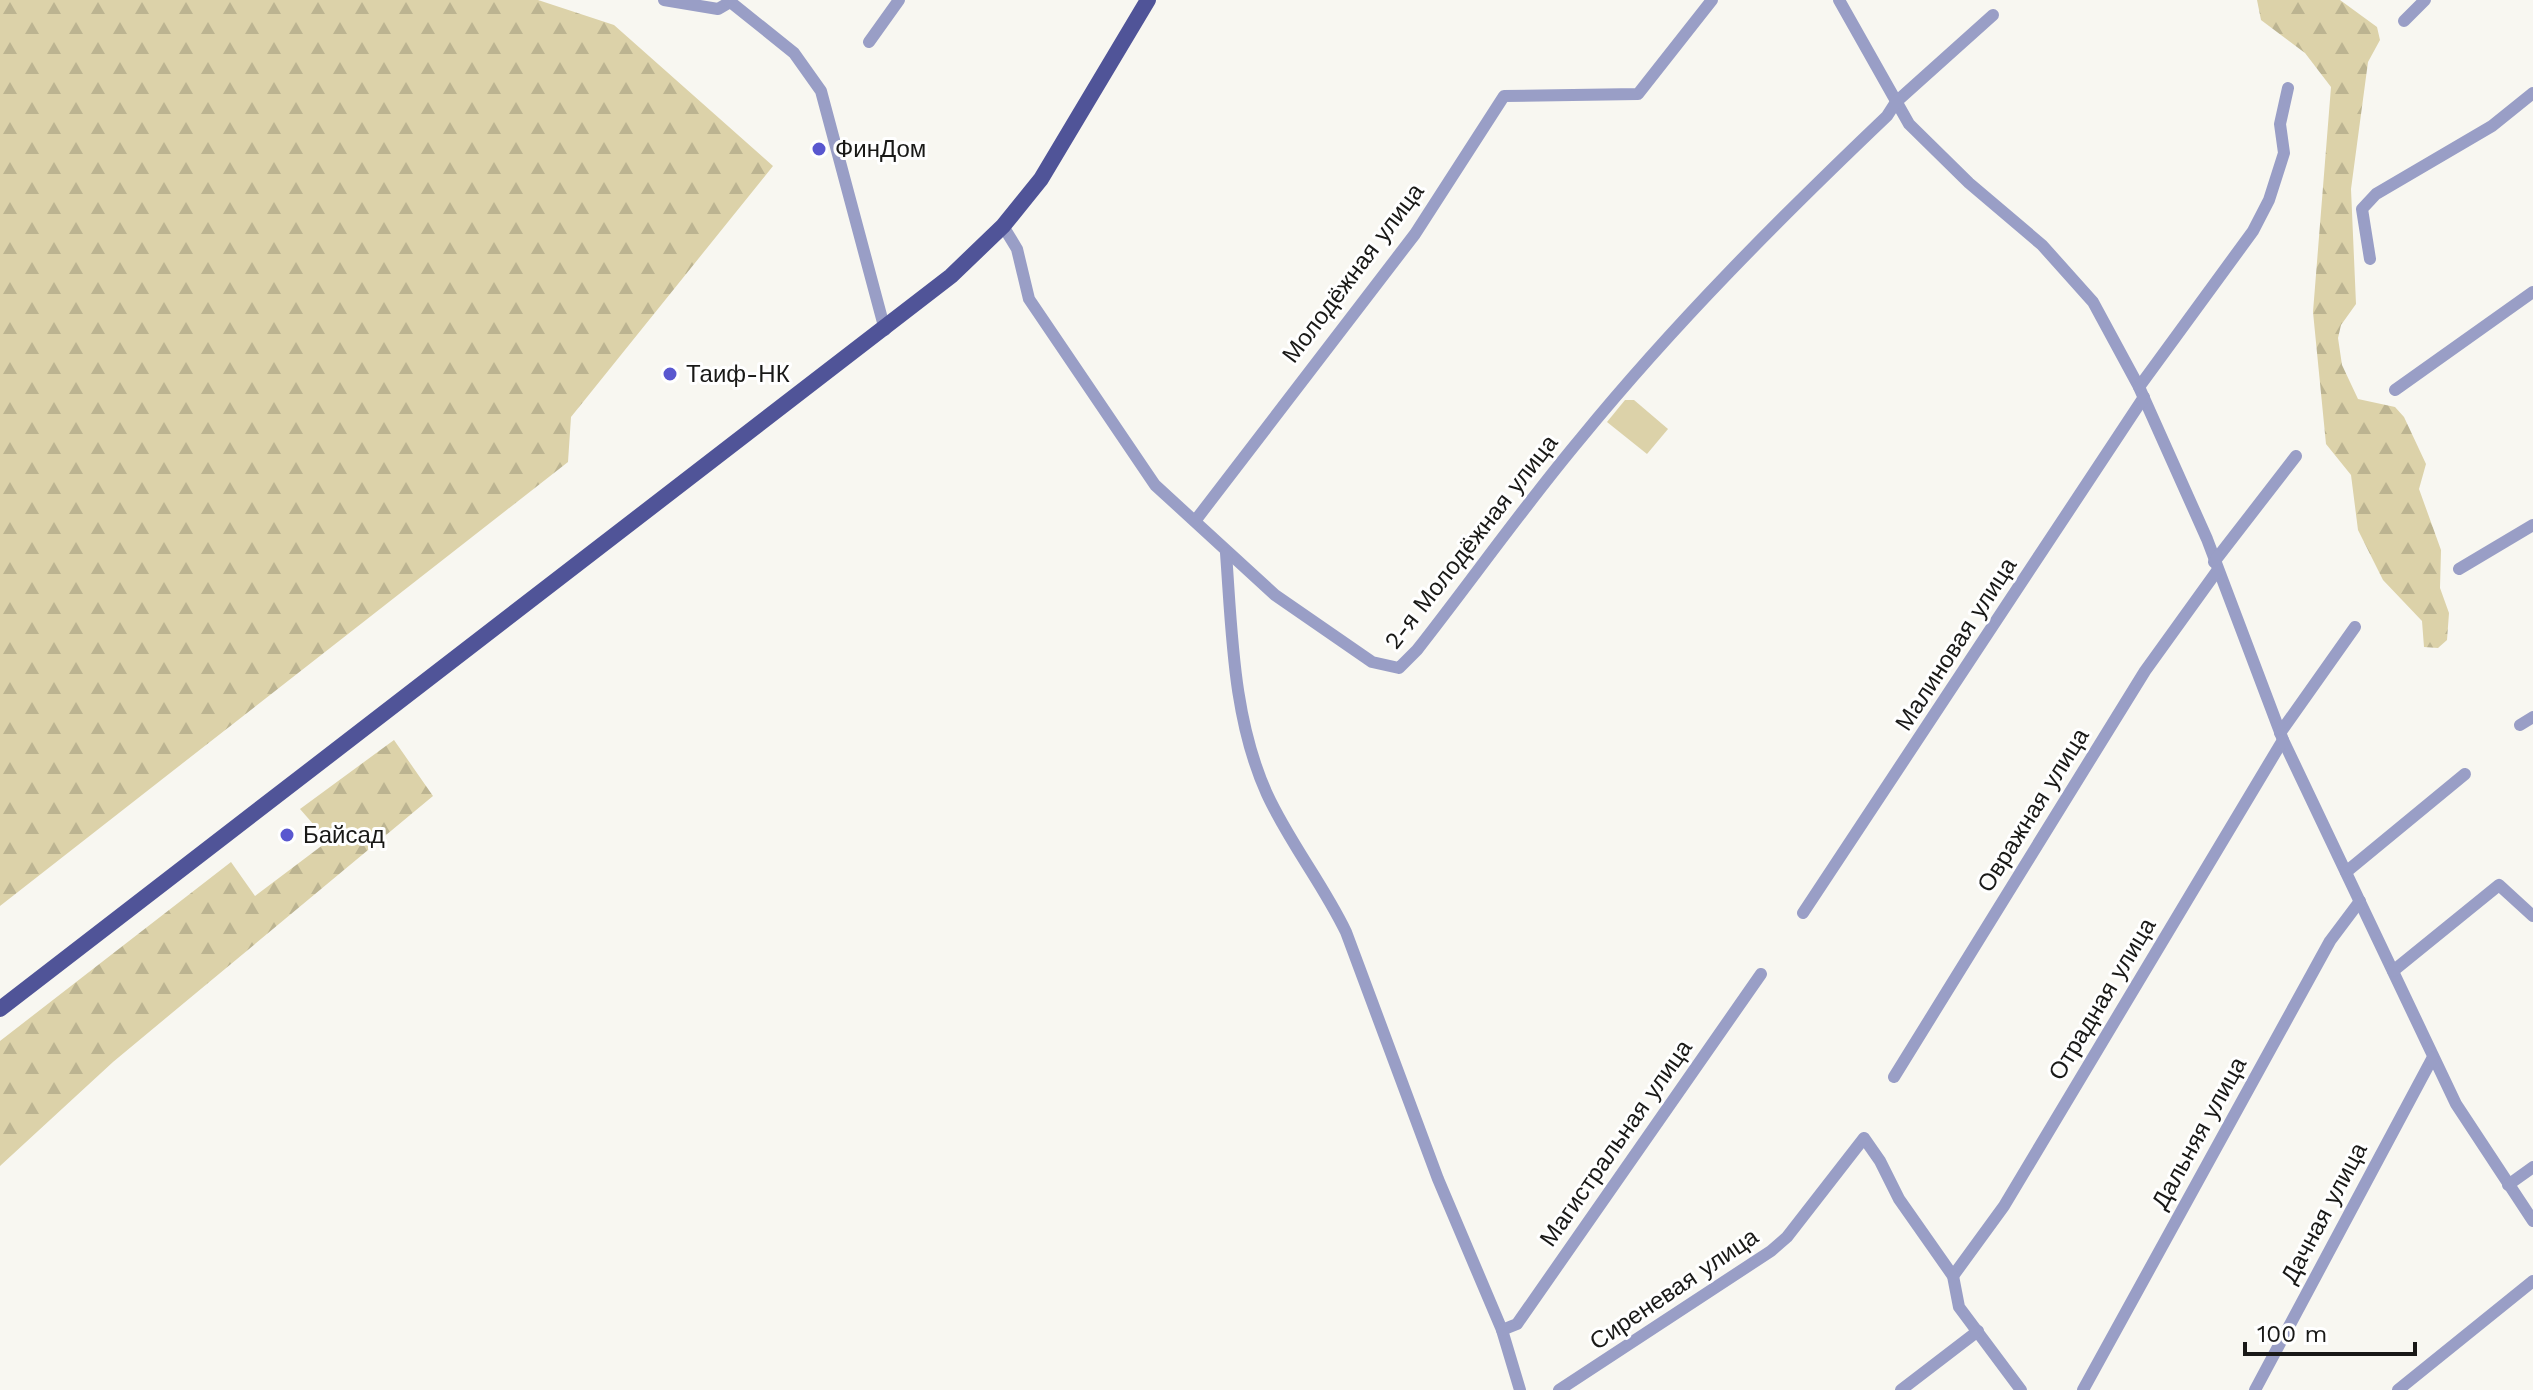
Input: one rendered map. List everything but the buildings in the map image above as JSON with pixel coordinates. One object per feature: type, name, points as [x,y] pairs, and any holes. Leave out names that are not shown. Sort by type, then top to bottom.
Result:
[{"type":"main road","points":[[0,1009],[885,330],[951,276],[1003,226],[1047,169],[1148,0]]},
{"type":"street","points":[[664,0],[718,9],[729,1],[794,53],[821,91],[885,330]]},
{"type":"street","points":[[869,42],[899,0]]},
{"type":"street","name":"Молодёжная улица","points":[[1195,521],[1415,234],[1504,96],[1638,94],[1712,0]]},
{"type":"street","points":[[1839,0],[1896,102],[1927,144],[2042,245],[2093,302],[2142,392],[2216,566],[2282,737],[2433,1057],[2471,1130],[2533,1221]]},
{"type":"street","points":[[2404,21],[2425,0]]},
{"type":"street","name":"2-я Молодёжная улица","points":[[1003,226],[1017,249],[1029,299],[1155,485],[1226,553],[1322,630],[1372,662],[1399,668],[1417,650],[1579,440],[1682,320],[1792,206],[1887,116],[1896,102],[1993,15]]},
{"type":"street","name":"Малиновая улица","points":[[1803,913],[2142,392],[2253,231],[2269,200],[2284,153],[2280,124],[2288,88]]},
{"type":"street","points":[[2370,259],[2362,209],[2376,194],[2492,126],[2533,93]]},
{"type":"street","points":[[2395,390],[2533,292]]},
{"type":"street","name":"Овражная улица","points":[[1894,1077],[2145,671],[2296,456]]},
{"type":"street","points":[[2459,569],[2533,525]]},
{"type":"street","points":[[1226,553],[1235,671],[1256,766],[1268,796],[1329,896],[1346,932],[1438,1179],[1502,1330],[1520,1390]]},
{"type":"street","name":"Отрадная улица","points":[[1953,1276],[2004,1206],[2282,737],[2355,627]]},
{"type":"street","points":[[2520,725],[2533,717]]},
{"type":"street","points":[[2346,872],[2465,774]]},
{"type":"street","points":[[2393,971],[2499,885],[2533,916]]},
{"type":"street","name":"Дальняя улица","points":[[2083,1390],[2330,941],[2360,901]]},
{"type":"street","name":"Магистральная улица","points":[[1502,1330],[1517,1324],[1761,974]]},
{"type":"street","name":"Дачная улица","points":[[2255,1390],[2433,1057]]},
{"type":"street","name":"Сиреневая улица","points":[[1559,1390],[1771,1251],[1787,1237],[1864,1138],[1880,1161],[1899,1199],[1953,1276]]},
{"type":"street","points":[[2508,1185],[2533,1167]]},
{"type":"street","points":[[1953,1276],[1959,1307],[2021,1390]]},
{"type":"street","points":[[2398,1390],[2533,1281]]},
{"type":"street","points":[[1901,1390],[1978,1331]]},
{"type":"green space","points":[[0,0],[538,0],[614,25],[773,166],[571,417],[568,462],[0,906]]},
{"type":"green space","points":[[2257,0],[2340,0],[2377,27],[2380,40],[2368,62],[2351,189],[2356,304],[2341,325],[2338,338],[2342,365],[2358,399],[2395,407],[2404,417],[2426,464],[2419,489],[2441,550],[2440,588],[2449,613],[2447,640],[2438,648],[2424,647],[2422,621],[2383,580],[2358,530],[2351,475],[2326,444],[2313,312],[2331,87],[2305,53],[2261,20]]},
{"type":"green space","points":[[1625,400],[1634,400],[1668,429],[1647,454],[1607,422]]},
{"type":"green space","points":[[394,740],[433,796],[113,1062],[0,1166],[0,1041],[231,862],[255,896],[328,841],[300,809]]},
{"type":"place","name":"ФинДом","points":[[819,149]]},
{"type":"place","name":"Таиф-НК","points":[[670,374]]},
{"type":"place","name":"Байсад","points":[[287,835]]}]
